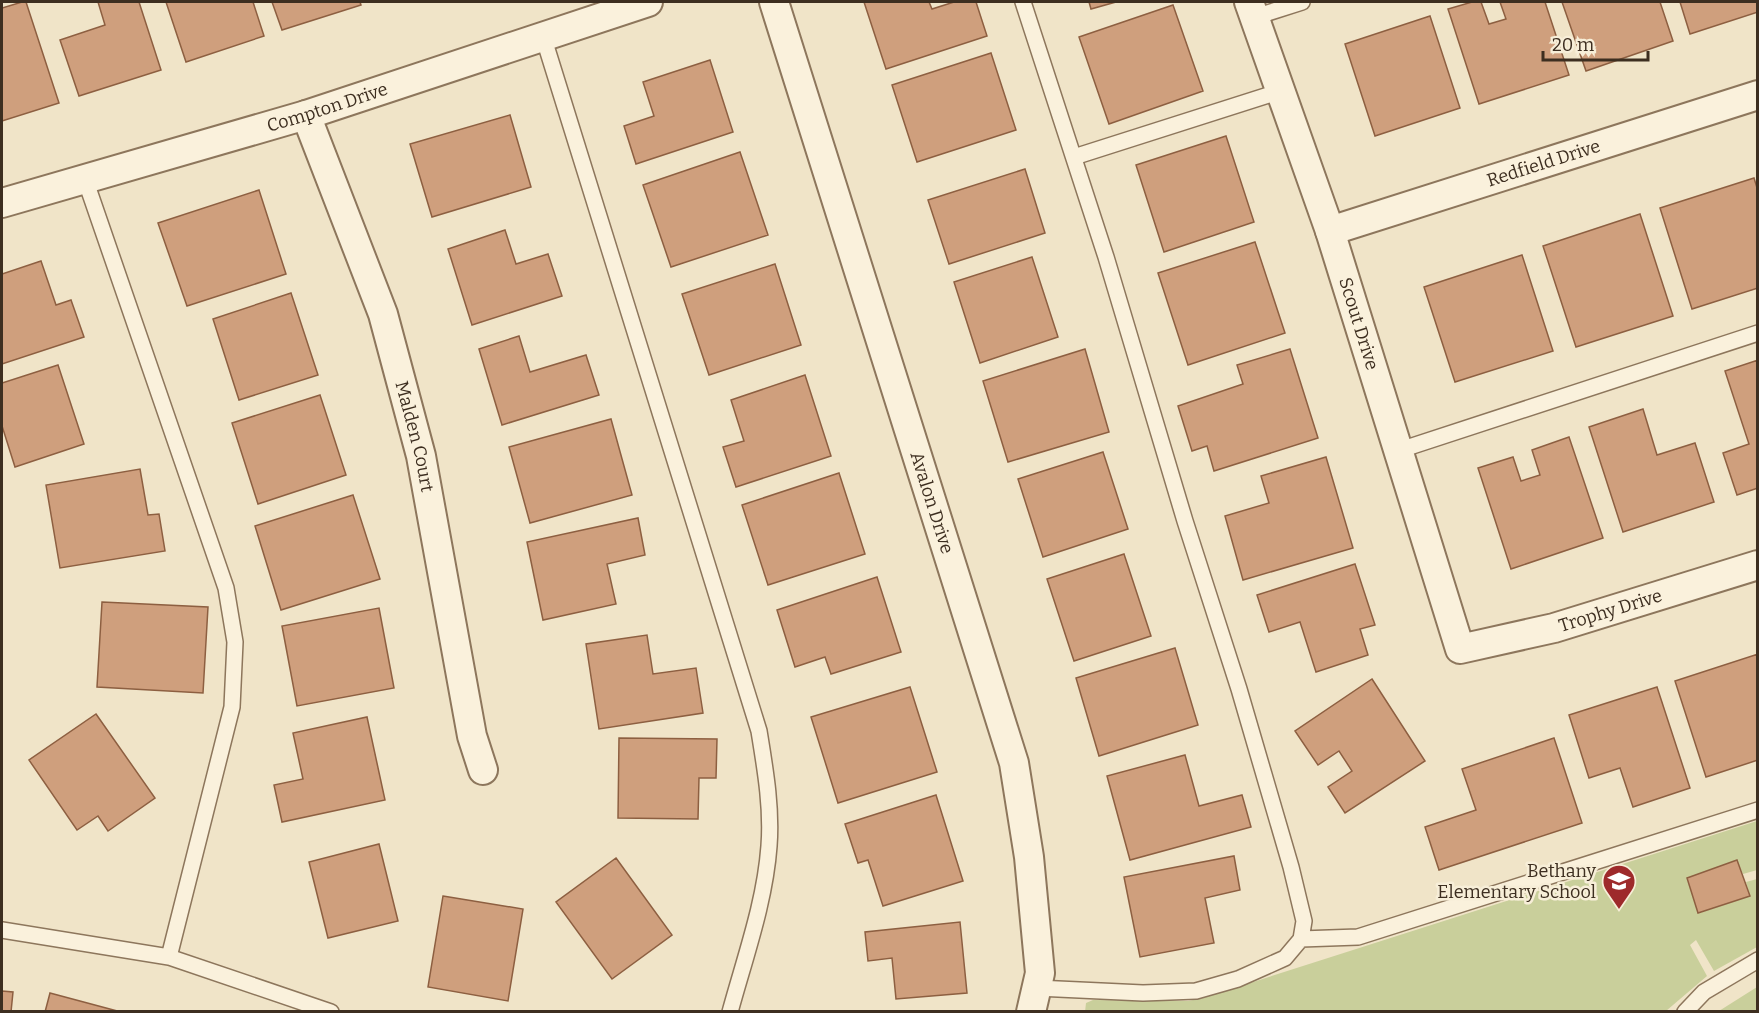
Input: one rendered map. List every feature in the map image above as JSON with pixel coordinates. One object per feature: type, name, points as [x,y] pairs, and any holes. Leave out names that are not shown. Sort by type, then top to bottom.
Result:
[{"type":"street","name":"Compton Drive","points":[[2,203],[306,115],[648,2]]},
{"type":"street","name":"Avalon Drive","points":[[774,2],[1014,763],[1031,868],[1040,973],[1034,1000]]},
{"type":"street","name":"Scout Drive","points":[[1252,9],[1330,231],[1460,649]]},
{"type":"street","name":"Redfield Drive","points":[[1330,231],[1758,95]]},
{"type":"street","name":"Malden Court","points":[[306,115],[386,325],[421,456],[472,736],[483,770]]},
{"type":"street","name":"Trophy Drive","points":[[1460,649],[1554,628],[1758,565]]},
{"type":"lane","points":[[1023,2],[1074,156],[1239,689],[1292,867],[1304,921],[1301,939],[1285,958],[1238,980],[1196,991],[1110,992],[1034,1000]]},
{"type":"lane","points":[[1252,9],[1302,2]]},
{"type":"lane","points":[[543,36],[759,731],[768,782],[769,844],[763,894],[729,1011]]},
{"type":"lane","points":[[1074,156],[1281,91]]},
{"type":"lane","points":[[85,179],[226,588],[235,642],[232,707],[169,957]]},
{"type":"lane","points":[[1397,451],[1758,333]]},
{"type":"lane","points":[[1301,939],[1358,937],[1758,810]]},
{"type":"lane","points":[[2,930],[169,957],[331,1011]]},
{"type":"lane","points":[[1685,1011],[1704,992],[1758,960]]},
{"type":"green space","name":"Bethany Elementary School","points":[[1757,821],[1757,870],[1743,874],[1737,861],[1687,878],[1699,913],[1750,896],[1746,882],[1757,879],[1757,947],[1714,971],[1696,940],[1690,945],[1707,976],[1666,1011],[1085,1012],[1086,1003],[1093,1000],[1188,1001],[1203,998]]},
{"type":"green space","points":[[1757,987],[1757,1011],[1719,1011]]},
{"type":"building","points":[[26,2],[59,103],[2,121],[2,8]]},
{"type":"building","points":[[98,2],[139,2],[161,70],[79,96],[60,40],[105,25]]},
{"type":"building","points":[[166,2],[253,2],[264,36],[186,62]]},
{"type":"building","points":[[272,2],[360,2],[361,5],[282,30]]},
{"type":"building","points":[[864,2],[929,2],[932,9],[954,2],[976,2],[987,36],[886,69]]},
{"type":"building","points":[[1089,2],[1116,2],[1091,9]]},
{"type":"building","points":[[1472,2],[1481,2],[1489,24],[1506,19],[1500,2],[1545,2],[1569,75],[1479,104],[1448,9]]},
{"type":"building","points":[[1562,2],[1660,2],[1673,41],[1586,71]]},
{"type":"building","points":[[1680,2],[1758,2],[1758,12],[1690,34]]},
{"type":"building","points":[[1173,5],[1203,91],[1109,124],[1079,37]]},
{"type":"building","points":[[1430,16],[1460,108],[1375,136],[1345,44]]},
{"type":"building","points":[[991,53],[1016,130],[917,162],[892,85]]},
{"type":"building","points":[[710,60],[733,132],[636,164],[624,126],[654,116],[643,82]]},
{"type":"building","points":[[510,115],[531,187],[432,217],[410,144]]},
{"type":"building","points":[[1226,136],[1254,222],[1164,252],[1136,165]]},
{"type":"building","points":[[740,152],[768,235],[671,267],[643,185]]},
{"type":"building","points":[[1025,169],[1045,233],[949,264],[928,200]]},
{"type":"building","points":[[1754,178],[1758,191],[1758,288],[1692,309],[1660,208]]},
{"type":"building","points":[[259,190],[286,274],[187,306],[158,223]]},
{"type":"building","points":[[1640,214],[1673,316],[1576,347],[1543,246]]},
{"type":"building","points":[[505,230],[516,264],[548,254],[562,296],[472,325],[448,249]]},
{"type":"building","points":[[1255,242],[1285,333],[1188,365],[1158,273]]},
{"type":"building","points":[[1522,255],[1553,351],[1455,382],[1424,287]]},
{"type":"building","points":[[1032,257],[1058,337],[980,363],[954,282]]},
{"type":"building","points":[[41,261],[56,305],[71,300],[84,337],[2,364],[2,274]]},
{"type":"building","points":[[775,264],[801,345],[709,375],[682,294]]},
{"type":"building","points":[[291,293],[318,375],[239,400],[213,319]]},
{"type":"building","points":[[519,336],[530,372],[586,355],[599,395],[502,425],[479,349]]},
{"type":"building","points":[[1085,349],[1109,432],[1008,462],[983,381]]},
{"type":"building","points":[[1290,349],[1318,438],[1214,471],[1207,446],[1192,451],[1178,406],[1243,384],[1237,365]]},
{"type":"building","points":[[1758,360],[1758,488],[1737,495],[1723,453],[1749,444],[1725,371]]},
{"type":"building","points":[[58,365],[84,444],[15,467],[2,426],[2,383]]},
{"type":"building","points":[[805,375],[831,456],[736,487],[723,447],[744,441],[731,400]]},
{"type":"building","points":[[320,395],[346,475],[258,504],[232,423]]},
{"type":"building","points":[[1643,409],[1657,455],[1695,443],[1714,502],[1623,532],[1589,427]]},
{"type":"building","points":[[611,419],[632,495],[530,523],[509,447]]},
{"type":"building","points":[[1569,437],[1603,538],[1511,569],[1478,468],[1513,457],[1521,481],[1540,475],[1532,450]]},
{"type":"building","points":[[1103,452],[1128,529],[1043,557],[1018,479]]},
{"type":"building","points":[[1326,457],[1353,548],[1243,580],[1225,516],[1269,503],[1261,476]]},
{"type":"building","points":[[140,469],[148,515],[159,514],[165,551],[60,568],[46,485]]},
{"type":"building","points":[[839,473],[865,554],[768,585],[742,505]]},
{"type":"building","points":[[353,495],[380,579],[281,610],[255,526]]},
{"type":"building","points":[[638,518],[645,555],[607,564],[616,604],[543,620],[527,542]]},
{"type":"building","points":[[1124,554],[1151,636],[1074,661],[1047,579]]},
{"type":"building","points":[[1355,564],[1375,625],[1360,629],[1368,655],[1316,672],[1300,622],[1269,632],[1257,595]]},
{"type":"building","points":[[877,577],[901,652],[831,674],[825,657],[795,667],[777,610]]},
{"type":"building","points":[[102,602],[208,607],[203,693],[97,687]]},
{"type":"building","points":[[379,608],[394,688],[297,706],[282,626]]},
{"type":"building","points":[[647,635],[653,674],[696,668],[703,713],[599,729],[586,644]]},
{"type":"building","points":[[1175,648],[1198,725],[1099,756],[1076,678]]},
{"type":"building","points":[[1758,654],[1758,760],[1706,777],[1675,681]]},
{"type":"building","points":[[1372,679],[1425,761],[1345,813],[1328,787],[1352,771],[1339,751],[1318,765],[1295,731]]},
{"type":"building","points":[[910,687],[937,772],[838,803],[811,717]]},
{"type":"building","points":[[1657,687],[1690,788],[1633,807],[1620,768],[1589,778],[1569,715]]},
{"type":"building","points":[[96,714],[155,798],[108,831],[98,816],[77,830],[29,760]]},
{"type":"building","points":[[367,717],[385,800],[282,822],[274,785],[303,779],[293,733]]},
{"type":"building","points":[[619,738],[717,739],[716,778],[699,778],[698,819],[618,818]]},
{"type":"building","points":[[1554,738],[1582,823],[1439,870],[1425,827],[1476,810],[1462,769]]},
{"type":"building","points":[[1185,755],[1199,806],[1242,795],[1251,827],[1130,860],[1107,776]]},
{"type":"building","points":[[936,795],[963,881],[883,906],[868,860],[858,863],[845,824]]},
{"type":"building","points":[[379,844],[398,921],[328,938],[309,862]]},
{"type":"building","points":[[1234,856],[1240,890],[1205,898],[1214,943],[1140,957],[1124,877]]},
{"type":"building","points":[[616,858],[672,935],[612,979],[556,902]]},
{"type":"building","points":[[1737,860],[1750,896],[1698,913],[1687,878]]},
{"type":"building","points":[[443,896],[523,909],[508,1001],[428,987]]},
{"type":"building","points":[[960,922],[967,993],[896,999],[892,958],[868,961],[865,932]]},
{"type":"building","points":[[2,991],[13,992],[11,1012],[2,1012]]},
{"type":"building","points":[[50,993],[121,1012],[45,1012]]},
{"type":"place","name":"Bethany Elementary School","points":[[1619,910]]}]
